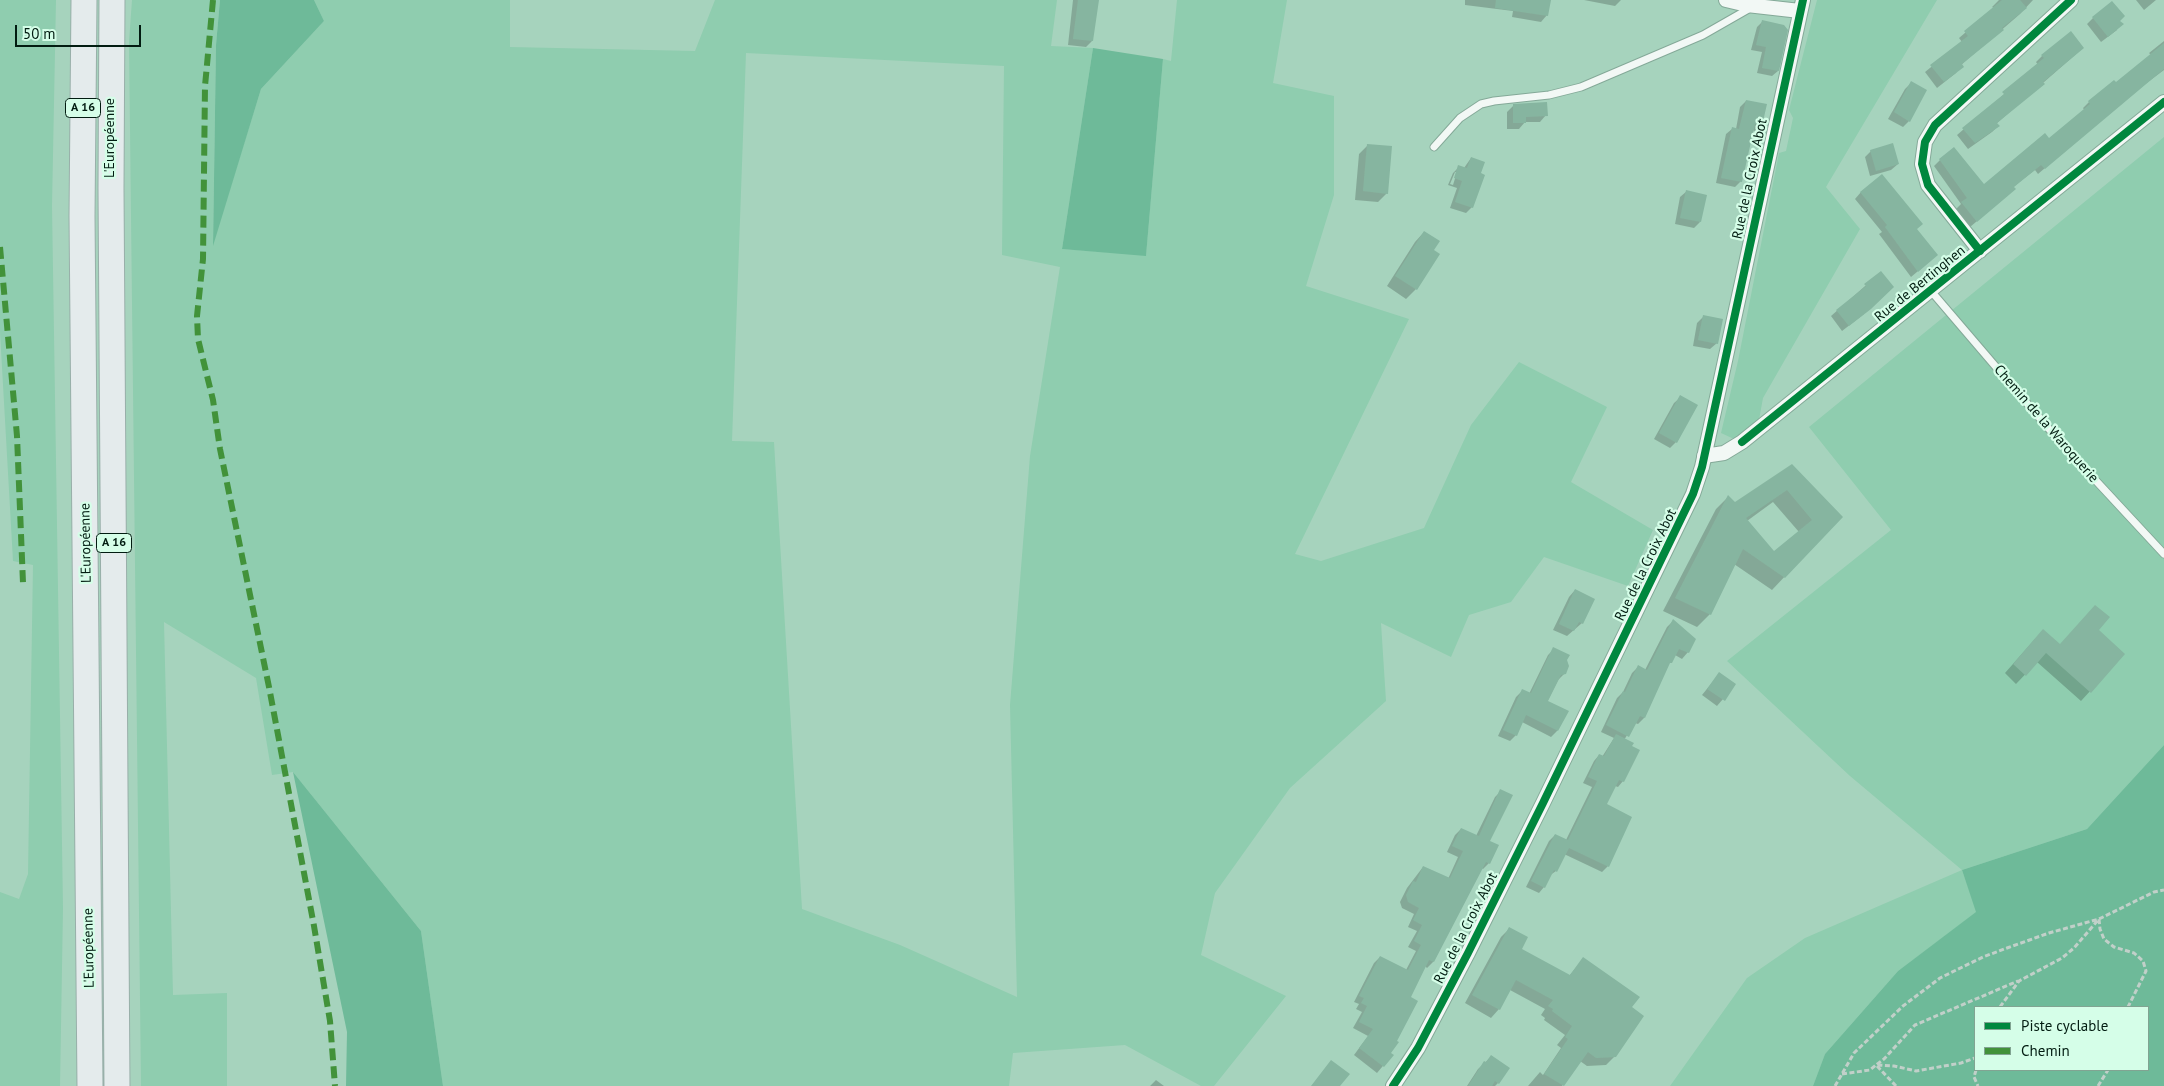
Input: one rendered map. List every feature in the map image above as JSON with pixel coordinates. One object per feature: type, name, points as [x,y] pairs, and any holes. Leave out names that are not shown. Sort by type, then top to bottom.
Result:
[{"type":"highway","points":[[70,0],[76,147],[82,216]]},
{"type":"highway","name":"L'Européenne","points":[[84,0],[82,216],[90,1086]]},
{"type":"highway","name":"L'Européenne","points":[[112,0],[110,161],[117,1086]]},
{"type":"street","points":[[1726,0],[1754,6],[1801,5]]},
{"type":"street","points":[[1980,251],[1928,185],[1922,164],[1925,142],[1935,125],[2071,0]]},
{"type":"street","name":"Rue de la Croix Abot","points":[[1393,1086],[1418,1048],[1437,1014],[1543,803],[1690,502],[1704,456],[1801,5]]},
{"type":"street","name":"Rue de Bertinghen","points":[[1704,456],[1724,453],[1742,442],[2164,102]]},
{"type":"lane","points":[[1434,147],[1460,118],[1481,104],[1549,95],[1581,87],[1703,35],[1754,6]]},
{"type":"lane","name":"Chemin de la Waroquerie","points":[[1931,291],[2061,443],[2164,554]]},
{"type":"path","points":[[1835,1086],[1854,1053],[1870,1036],[1903,1006],[1940,978],[1983,957],[2049,933],[2099,918],[2154,892],[2164,890]]},
{"type":"path","points":[[1842,1074],[1870,1070],[1884,1059],[1915,1025],[2019,981],[2062,958],[2074,948],[2099,918]]},
{"type":"path","points":[[2099,918],[2100,929],[2104,939],[2114,947],[2134,953],[2143,960],[2146,971],[2128,1006]]},
{"type":"path","points":[[2001,1006],[2019,981]]},
{"type":"path","points":[[1876,1065],[1894,1066],[1916,1071],[1961,1063],[1974,1058]]},
{"type":"path","points":[[1876,1065],[1896,1086]]},
{"type":"path","points":[[1976,1071],[1974,1077],[1978,1086]]},
{"type":"path","points":[[2098,1086],[2107,1071]]},
{"type":"green space","points":[[0,0],[56,0],[52,206],[63,908],[60,1086],[0,1086],[0,892],[19,899],[28,874],[33,565],[13,561],[0,332]]},
{"type":"green space","points":[[132,0],[220,0],[216,45],[213,243],[261,89],[324,21],[314,0],[510,0],[510,47],[695,51],[715,0],[1057,0],[1051,46],[1093,48],[1062,249],[1146,255],[1163,59],[1171,61],[1177,0],[1287,0],[1273,83],[1334,96],[1334,195],[1306,286],[1409,319],[1295,554],[1321,561],[1424,528],[1471,425],[1519,362],[1607,407],[1571,482],[1653,530],[1628,586],[1544,557],[1511,602],[1469,615],[1451,657],[1381,623],[1386,701],[1290,788],[1215,893],[1201,955],[1286,996],[1214,1086],[1201,1086],[1125,1045],[1013,1053],[1009,1086],[443,1086],[421,931],[293,772],[272,775],[256,678],[164,622],[173,995],[227,993],[227,1086],[141,1086],[129,42]],"holes":[[[746,53],[1004,66],[1002,255],[1060,267],[1030,456],[1010,705],[1017,997],[900,945],[802,909],[774,442],[732,441]]]},
{"type":"green space","points":[[220,0],[314,0],[324,21],[261,89],[213,246],[216,45]]},
{"type":"green space","points":[[1817,0],[1937,0],[1826,187],[1860,229],[1763,398],[1759,420],[1734,439],[1721,433],[1738,361],[1779,153],[1786,151],[1793,118],[1789,110]]},
{"type":"green space","points":[[1093,48],[1163,59],[1146,256],[1062,249]]},
{"type":"green space","points":[[2164,137],[2164,745],[2087,829],[1962,870],[1850,776],[1727,661],[1891,530],[1809,427]]},
{"type":"green space","points":[[2164,745],[2164,1086],[1813,1086],[1825,1054],[1898,971],[1976,912],[1962,870],[2087,829]]},
{"type":"green space","points":[[293,772],[421,931],[443,1086],[346,1086],[347,1032]]},
{"type":"green space","points":[[1962,870],[1977,912],[1898,971],[1825,1054],[1813,1086],[1670,1086],[1747,978],[1805,938]]},
{"type":"building","points":[[1078,0],[1099,0],[1093,41],[1073,39]]},
{"type":"building","points":[[1496,0],[1551,0],[1548,16],[1495,8]]},
{"type":"building","points":[[2002,0],[2020,0],[2027,8],[2002,28],[2004,30],[1962,64],[1964,67],[1944,82],[1930,65],[1968,36],[1964,31]]},
{"type":"building","points":[[2112,1],[2125,16],[2120,21],[2124,24],[2108,37],[2092,17]]},
{"type":"building","points":[[1762,20],[1784,25],[1788,30],[1779,71],[1762,68],[1766,47],[1756,45]]},
{"type":"building","points":[[2071,31],[2084,48],[2043,82],[2045,84],[1997,123],[2000,126],[1975,143],[1962,128],[2004,94],[2002,92],[2044,58],[2041,55]]},
{"type":"building","points":[[2164,43],[2164,69],[2045,169],[2041,165],[2014,187],[2016,189],[1977,222],[1961,202],[1967,198],[1939,159],[1954,147],[1984,184],[2045,133],[2049,138],[2090,104],[2088,101],[2114,80],[2116,82]]},
{"type":"building","points":[[1911,81],[1927,90],[1910,122],[1894,112]]},
{"type":"building","points":[[1746,100],[1767,104],[1762,126],[1755,124],[1742,182],[1721,178],[1732,127],[1739,129]]},
{"type":"building","points":[[1547,102],[1548,116],[1526,117],[1526,123],[1513,123],[1513,104]]},
{"type":"building","points":[[1893,143],[1899,164],[1876,171],[1870,150]]},
{"type":"building","points":[[1367,144],[1392,146],[1388,194],[1363,191]]},
{"type":"building","points":[[1471,157],[1485,162],[1481,173],[1485,175],[1473,208],[1455,202],[1462,181],[1454,178],[1458,165],[1467,168]]},
{"type":"building","points":[[1882,174],[1923,224],[1917,229],[1938,255],[1918,272],[1885,227],[1887,225],[1860,192]]},
{"type":"building","points":[[1686,190],[1707,195],[1701,222],[1680,218]]},
{"type":"building","points":[[1424,231],[1440,241],[1434,250],[1440,254],[1417,290],[1395,276]]},
{"type":"building","points":[[1881,271],[1894,287],[1871,309],[1849,326],[1836,310],[1866,286],[1864,284]]},
{"type":"building","points":[[1703,315],[1723,319],[1718,344],[1698,340]]},
{"type":"building","points":[[1680,395],[1698,405],[1677,443],[1659,433]]},
{"type":"building","points":[[1792,464],[1843,517],[1785,578],[1743,549],[1711,615],[1675,598],[1728,495],[1735,502]],"holes":[[[1787,490],[1812,520],[1774,551],[1746,518]]]},
{"type":"building","points":[[1575,589],[1595,599],[1583,624],[1579,622],[1574,631],[1559,624]]},
{"type":"building","points":[[2095,605],[2110,617],[2099,630],[2125,654],[2091,693],[2046,653],[2026,676],[2013,664],[2043,629],[2060,644]]},
{"type":"building","points":[[1673,619],[1696,639],[1689,653],[1679,649],[1672,663],[1670,663],[1645,718],[1640,716],[1629,737],[1606,725],[1638,665],[1647,670]]},
{"type":"building","points":[[1553,647],[1570,655],[1567,660],[1569,666],[1566,674],[1561,675],[1548,701],[1569,711],[1558,731],[1526,715],[1517,736],[1503,730],[1522,689],[1531,693]]},
{"type":"building","points":[[1719,672],[1736,684],[1725,701],[1707,689]]},
{"type":"building","points":[[1616,734],[1634,743],[1632,746],[1640,750],[1624,782],[1619,780],[1607,804],[1632,817],[1609,867],[1569,848],[1557,872],[1554,870],[1545,888],[1531,881],[1555,834],[1568,840],[1597,781],[1588,777],[1599,754],[1604,756]]},
{"type":"building","points":[[1500,789],[1513,795],[1490,841],[1499,845],[1490,864],[1486,862],[1434,962],[1429,960],[1411,997],[1418,1001],[1397,1041],[1399,1042],[1391,1053],[1394,1055],[1384,1067],[1359,1048],[1373,1029],[1359,1022],[1367,1006],[1361,1003],[1364,998],[1359,996],[1380,956],[1408,970],[1421,945],[1414,941],[1422,925],[1413,920],[1419,908],[1408,902],[1406,895],[1413,881],[1416,882],[1423,866],[1450,878],[1463,851],[1452,846],[1461,828],[1479,836]]},
{"type":"building","points":[[1509,927],[1528,937],[1522,949],[1570,975],[1583,957],[1640,997],[1632,1007],[1644,1016],[1616,1057],[1596,1058],[1588,1052],[1564,1086],[1544,1074],[1568,1039],[1565,1037],[1572,1026],[1548,1006],[1553,1000],[1516,980],[1500,1010],[1472,995]]},
{"type":"building","points":[[1491,1055],[1510,1068],[1499,1084],[1495,1081],[1492,1086],[1468,1086],[1484,1061],[1486,1062]]},
{"type":"building","points":[[1331,1060],[1350,1074],[1340,1086],[1311,1086]]},
{"type":"marked path","points":[[213,0],[205,86],[203,259],[197,316],[198,339],[213,400],[220,449],[269,687],[314,926],[330,1021],[335,1086]]},
{"type":"marked path","points":[[0,247],[17,436],[23,583]]},
{"type":"cycle path","points":[[1393,1086],[1418,1048],[1468,953],[1693,494],[1702,467],[1803,0]]},
{"type":"cycle path","points":[[1980,251],[1928,185],[1922,164],[1925,142],[1935,125],[2071,0]]},
{"type":"cycle path","points":[[1742,442],[2164,102]]}]
